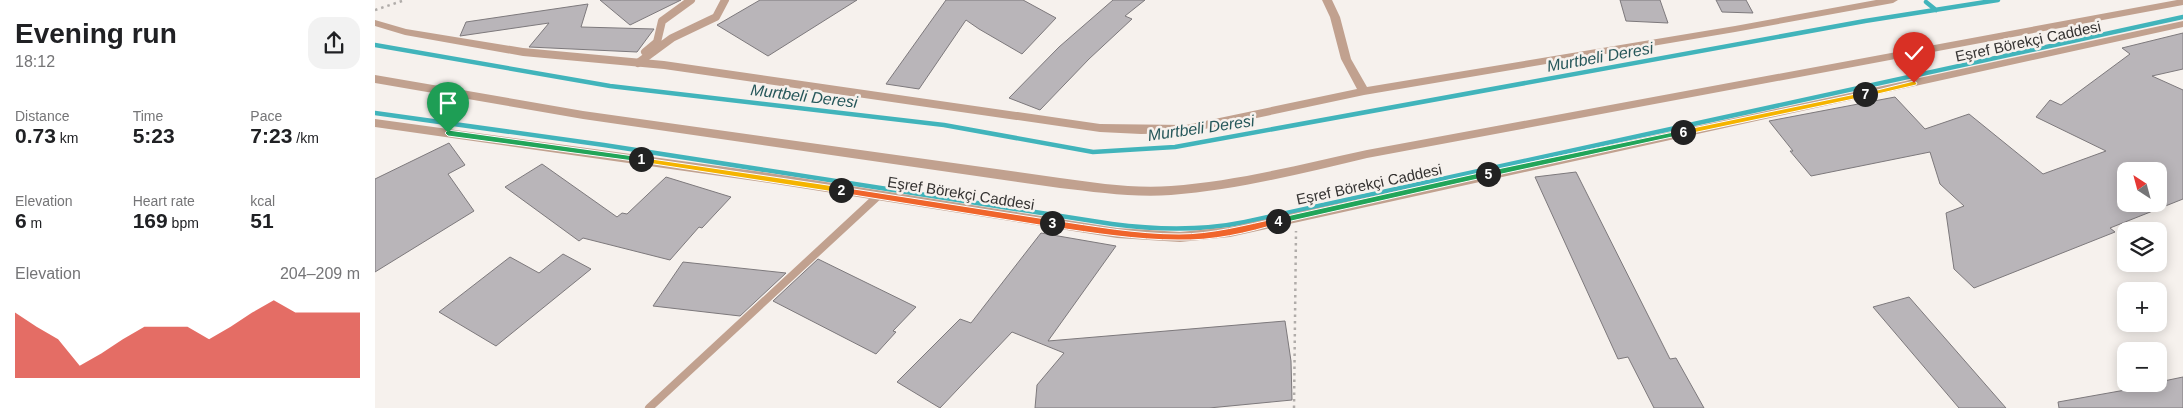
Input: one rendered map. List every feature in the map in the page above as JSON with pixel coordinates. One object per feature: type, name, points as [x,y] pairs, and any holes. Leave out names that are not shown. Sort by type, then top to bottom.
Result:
[{"type":"street","points":[[1327,0],[1335,17],[1346,59],[1363,91]]},
{"type":"street","points":[[375,23],[405,32],[523,52],[664,64],[1100,128],[1141,130],[1185,129],[1363,91],[1735,29],[1893,0]]},
{"type":"street","points":[[375,79],[593,116],[1060,184],[1111,189],[1171,191],[1262,178],[1367,154],[2183,2]]},
{"type":"street","name":"Eşref Börekçi Caddesi","points":[[375,123],[769,178],[1117,233],[1180,237],[1230,232],[2183,24]]},
{"type":"lane","points":[[635,62],[657,42],[662,21],[691,0]]},
{"type":"lane","points":[[635,62],[672,38],[716,17],[725,0]]},
{"type":"lane","points":[[649,408],[878,196]]},
{"type":"path","points":[[375,10],[405,0]]},
{"type":"path","points":[[1294,408],[1296,217]]},
{"type":"building","points":[[600,0],[681,0],[630,25]]},
{"type":"building","points":[[760,0],[857,0],[768,56],[717,25]]},
{"type":"building","points":[[946,0],[1023,0],[1056,18],[1022,54],[966,20],[919,89],[886,84]]},
{"type":"building","points":[[1113,0],[1145,0],[1125,16],[1132,19],[1089,59],[1040,110],[1009,98],[1059,47]]},
{"type":"building","points":[[1620,0],[1660,0],[1668,23],[1626,21]]},
{"type":"building","points":[[1716,0],[1746,0],[1753,13],[1722,12]]},
{"type":"building","points":[[588,4],[581,27],[654,29],[637,52],[529,47],[549,23],[460,36],[466,22]]},
{"type":"building","points":[[2183,33],[2183,69],[2152,76],[2183,90],[2183,199],[2167,205],[2167,162],[2117,162],[2117,212],[2150,212],[2125,222],[2117,222],[2117,225],[2110,228],[2115,232],[1974,288],[1954,269],[1946,213],[1964,206],[1940,184],[1930,152],[1811,176],[1790,151],[1793,151],[1769,121],[1895,97],[1925,129],[1969,114],[2043,174],[2106,151],[2036,117],[2050,100],[2061,105],[2130,54],[2122,48]]},
{"type":"building","points":[[449,143],[465,165],[448,174],[474,211],[375,272],[375,179]]},
{"type":"building","points":[[542,164],[617,217],[622,213],[627,214],[666,177],[731,197],[702,228],[699,227],[670,260],[583,238],[579,241],[505,187]]},
{"type":"building","points":[[1576,172],[1670,359],[1676,358],[1704,408],[1654,408],[1628,357],[1618,359],[1535,177]]},
{"type":"building","points":[[1041,233],[1116,246],[1048,341],[1285,321],[1291,361],[1292,400],[1209,408],[1035,408],[1037,385],[1064,353],[1012,332],[940,408],[897,382],[960,319],[971,323]]},
{"type":"building","points":[[563,254],[591,269],[496,346],[439,312],[510,257],[539,273]]},
{"type":"building","points":[[818,259],[916,307],[893,331],[896,332],[876,354],[773,301]]},
{"type":"building","points":[[683,262],[786,273],[740,316],[653,306]]},
{"type":"building","points":[[1909,297],[2006,408],[1959,408],[1873,307]]},
{"type":"building","points":[[2183,377],[2183,408],[2059,408],[2058,402],[2117,391],[2167,392],[2167,380]]},
{"type":"waterway","name":"Murtbeli Deresi","points":[[1936,10],[1998,0]]},
{"type":"waterway","points":[[1926,2],[1936,10]]},
{"type":"waterway","name":"Murtbeli Deresi","points":[[375,45],[610,86],[944,125],[1093,152],[1175,147],[1865,21],[1936,10]]},
{"type":"waterway","points":[[375,113],[604,145],[1112,224],[1162,228],[1195,228],[1245,222],[2183,17]]},
{"type":"route","points":[[448,133],[769,178],[1117,233],[1180,237],[1230,232],[1534,164],[1914,83]]}]
